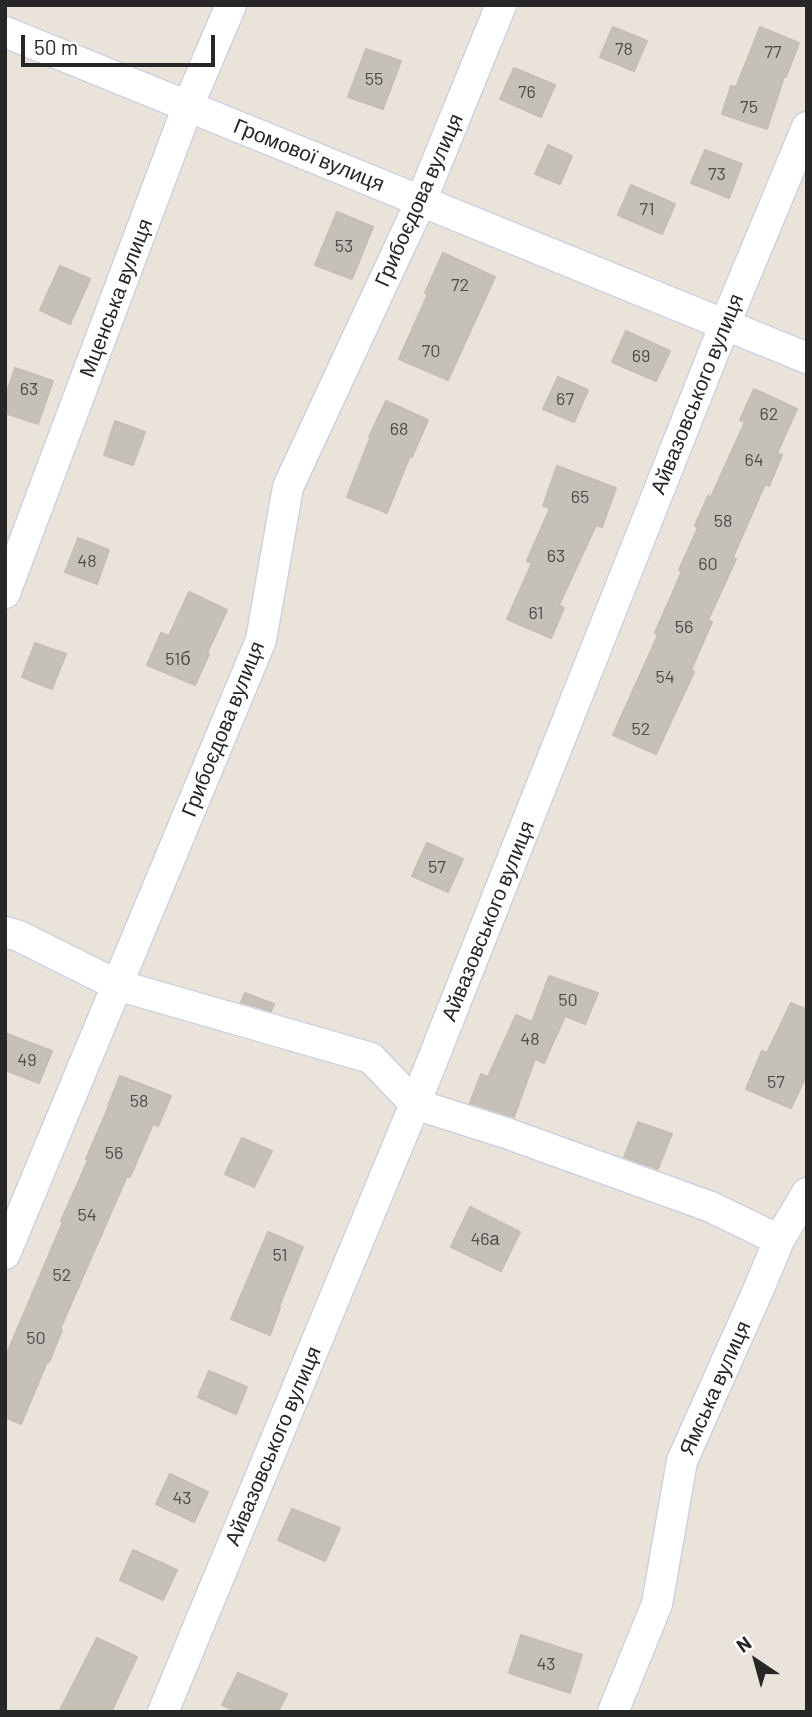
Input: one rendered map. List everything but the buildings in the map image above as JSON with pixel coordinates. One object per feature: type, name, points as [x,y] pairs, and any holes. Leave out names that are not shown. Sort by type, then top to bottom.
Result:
[{"type":"street","name":"Мценська вулиця","points":[[5,593],[188,106],[231,5]]},
{"type":"street","name":"Грибоєдова вулиця","points":[[5,1254],[261,640],[288,487],[421,201],[502,5]]},
{"type":"street","name":"Громової вулиця","points":[[5,32],[807,358]]},
{"type":"street","name":"Айвазовського вулиця","points":[[163,1712],[415,1104],[724,324],[807,127]]},
{"type":"street","points":[[5,932],[19,936],[117,985],[371,1058],[415,1104],[506,1133],[710,1207],[779,1240]]},
{"type":"street","name":"Ямська вулиця","points":[[613,1712],[657,1604],[682,1461],[779,1240],[807,1193]]}]
